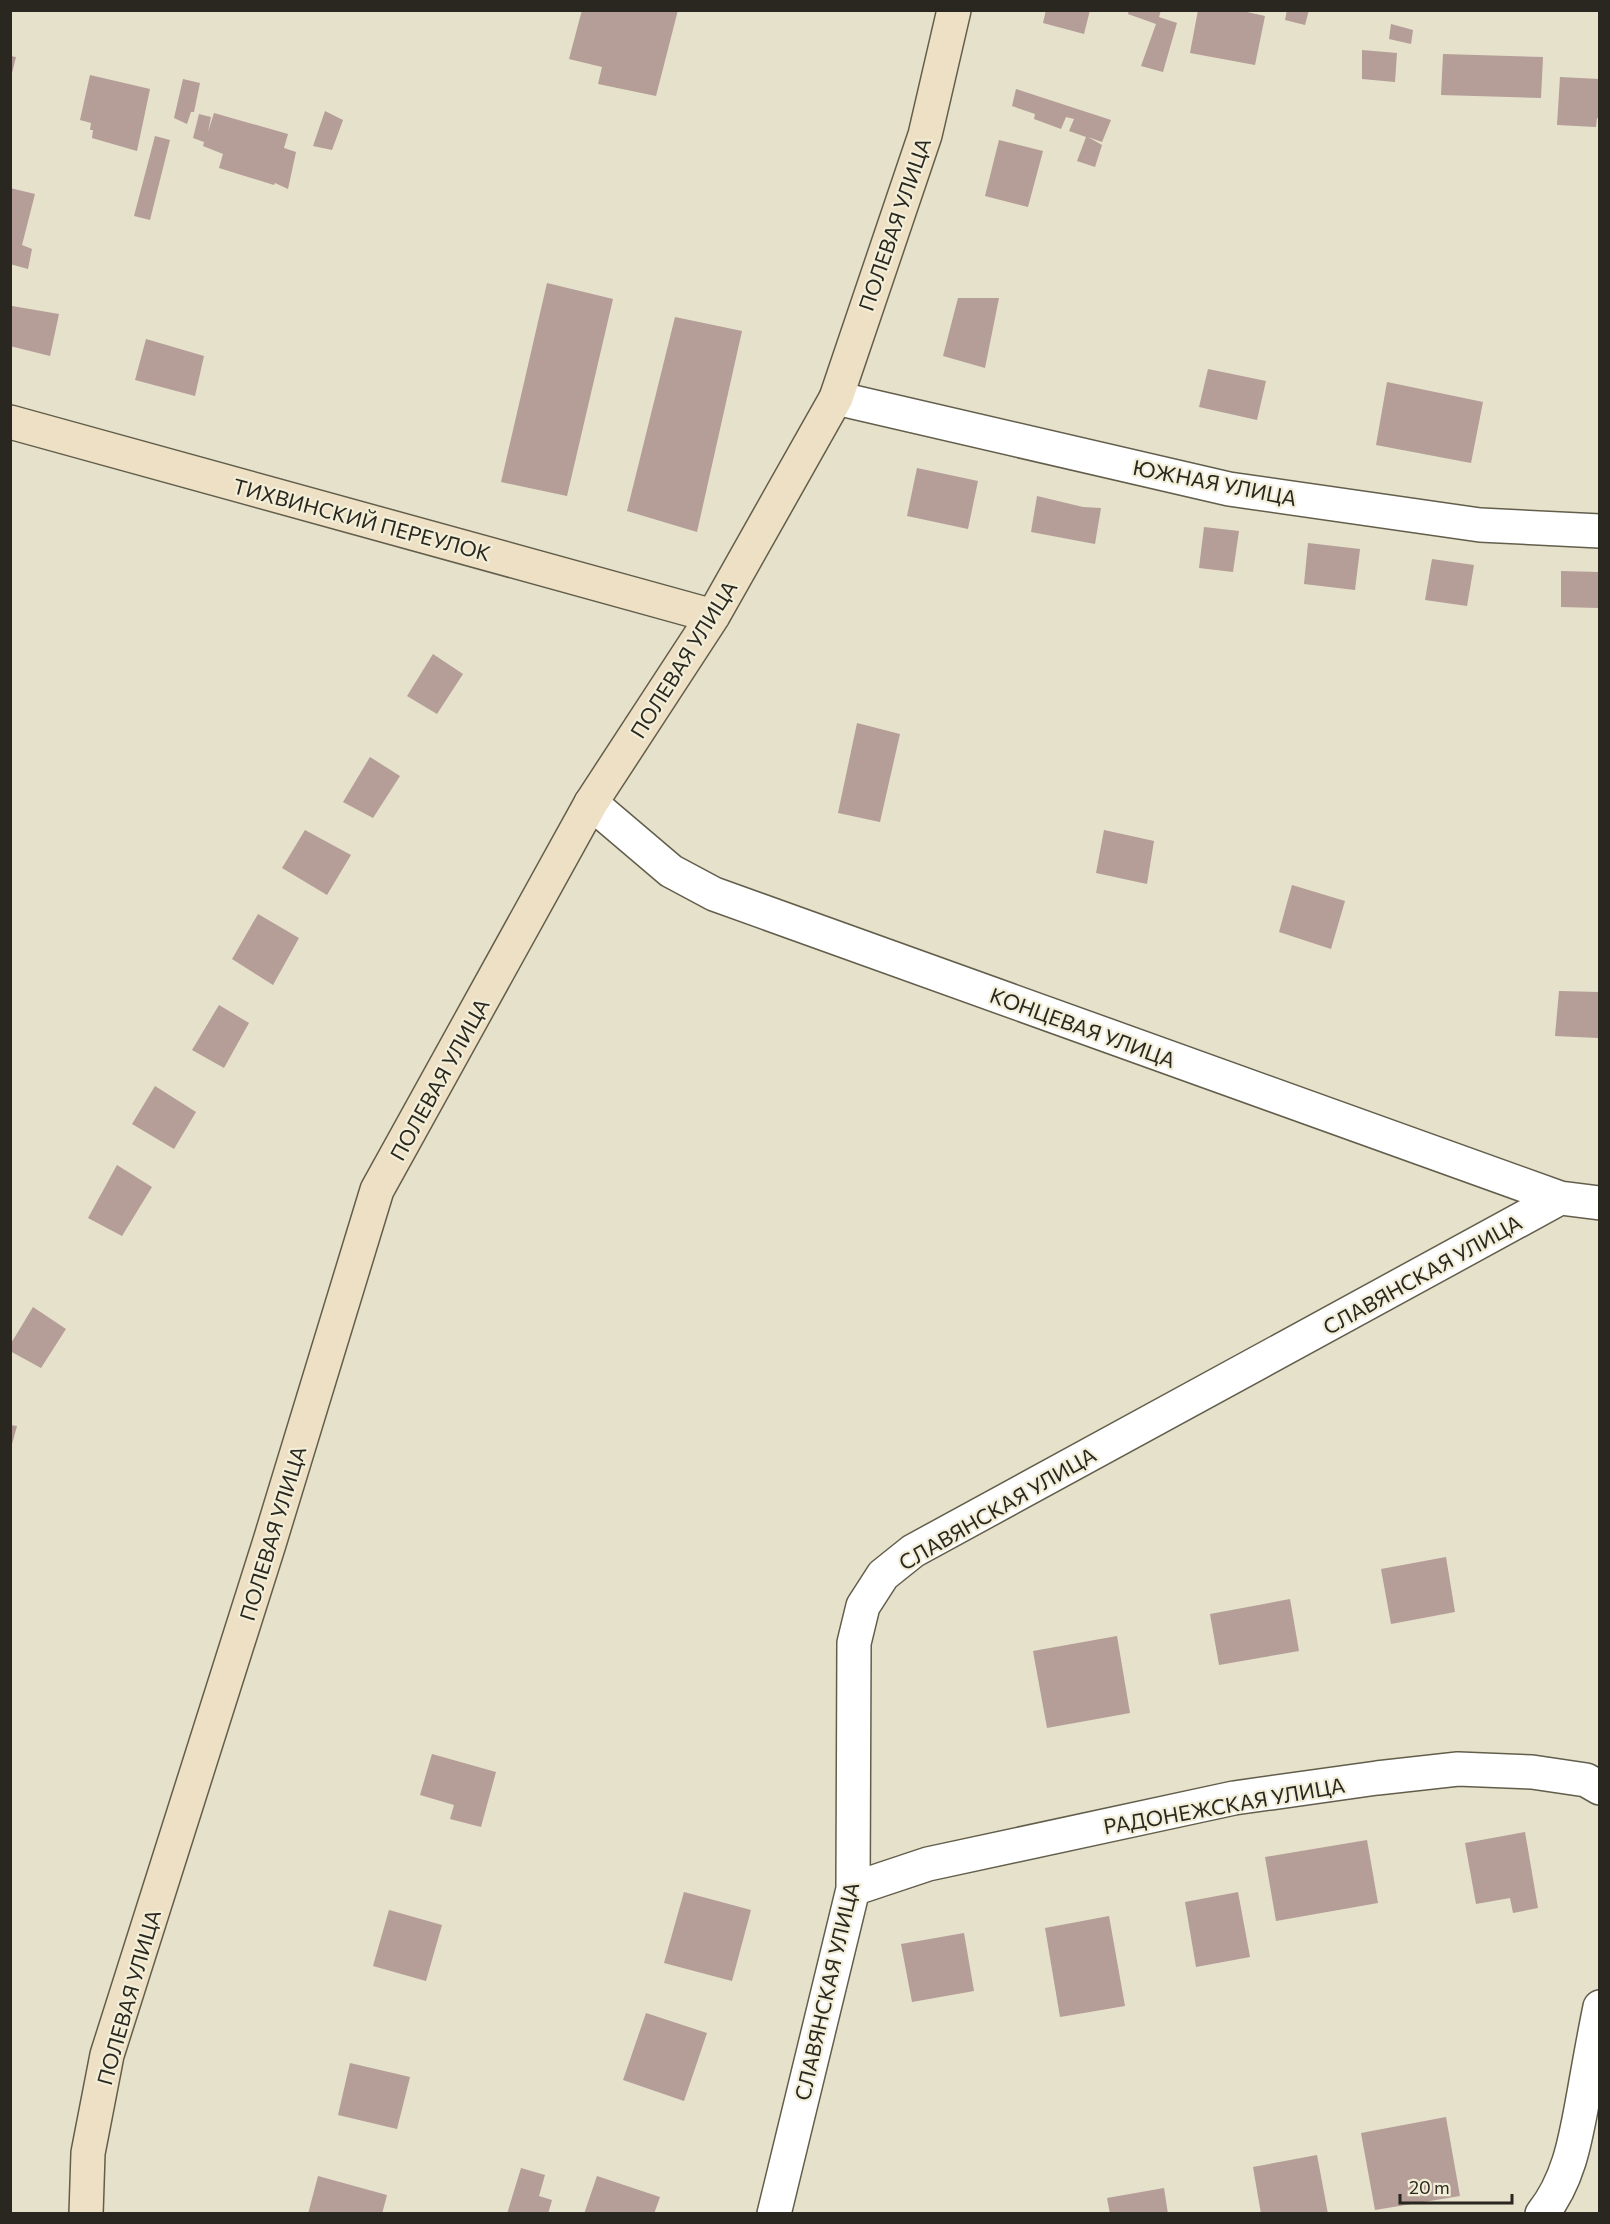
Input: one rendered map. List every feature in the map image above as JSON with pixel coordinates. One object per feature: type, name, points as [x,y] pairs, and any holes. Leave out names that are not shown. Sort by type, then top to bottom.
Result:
[{"type":"street","name":"ПОЛЕВАЯ УЛИЦА","points":[[86,2214],[88,2153],[107,2055],[269,1544],[377,1190],[591,803],[713,616],[836,398],[925,135],[954,10]]},
{"type":"street","name":"ЮЖНАЯ УЛИЦА","points":[[836,398],[1229,489],[1480,525],[1599,531]]},
{"type":"street","name":"ТИХВИНСКИЙ ПЕРЕУЛОК","points":[[10,422],[713,616]]},
{"type":"street","name":"КОНЦЕВАЯ УЛИЦА","points":[[591,803],[671,871],[714,894],[1560,1198],[1599,1203]]},
{"type":"street","name":"СЛАВЯНСКАЯ УЛИЦА","points":[[774,2214],[853,1889],[854,1643],[863,1606],[883,1575],[913,1551],[1560,1198]]},
{"type":"street","name":"РАДОНЕЖСКАЯ УЛИЦА","points":[[853,1889],[928,1864],[1234,1798],[1377,1778],[1458,1769],[1532,1772],[1587,1780],[1599,1788]]},
{"type":"street","points":[[1542,2214],[1552,2201],[1567,2171],[1576,2136],[1599,2007]]},
{"type":"building","points":[[582,10],[678,10],[656,96],[598,84],[602,67],[569,59]]},
{"type":"building","points":[[1046,10],[1090,10],[1084,34],[1043,23]]},
{"type":"building","points":[[1129,10],[1161,10],[1159,17],[1177,23],[1163,72],[1141,66],[1156,24],[1128,14]]},
{"type":"building","points":[[1198,10],[1238,10],[1265,16],[1255,65],[1190,53]]},
{"type":"building","points":[[1287,10],[1309,10],[1305,25],[1285,20]]},
{"type":"building","points":[[1391,24],[1413,30],[1411,44],[1389,39]]},
{"type":"building","points":[[1362,50],[1397,53],[1395,82],[1362,79]]},
{"type":"building","points":[[1443,54],[1543,57],[1541,98],[1441,95]]},
{"type":"building","points":[[10,56],[16,57],[11,77],[10,77]]},
{"type":"building","points":[[90,75],[150,89],[137,151],[92,138],[91,123],[80,120]]},
{"type":"building","points":[[1560,77],[1599,79],[1599,118],[1597,118],[1596,127],[1557,125]]},
{"type":"building","points":[[183,79],[200,83],[194,112],[191,112],[187,124],[174,118]]},
{"type":"building","points":[[1016,89],[1111,120],[1102,142],[1088,137],[1102,145],[1095,167],[1077,161],[1086,137],[1069,131],[1074,119],[1066,117],[1061,129],[1034,119],[1035,114],[1012,106]]},
{"type":"building","points":[[325,111],[343,120],[332,150],[313,146]]},
{"type":"building","points":[[214,113],[288,134],[284,148],[296,152],[288,189],[275,183],[274,185],[219,168],[223,154],[203,146],[204,142],[193,138],[199,114],[211,117],[208,132]]},
{"type":"building","points":[[155,136],[170,140],[150,220],[134,216]]},
{"type":"building","points":[[999,140],[1043,151],[1028,207],[985,196]]},
{"type":"building","points":[[10,188],[35,194],[22,245],[32,249],[28,269],[10,264]]},
{"type":"building","points":[[547,283],[613,299],[567,496],[501,482]]},
{"type":"building","points":[[958,298],[999,298],[985,368],[943,356]]},
{"type":"building","points":[[12,306],[59,314],[50,356],[10,346]]},
{"type":"building","points":[[675,317],[742,331],[697,532],[627,511]]},
{"type":"building","points":[[146,339],[204,356],[195,396],[135,380]]},
{"type":"building","points":[[1208,369],[1266,381],[1257,420],[1199,407]]},
{"type":"building","points":[[1387,382],[1483,402],[1471,463],[1376,445]]},
{"type":"building","points":[[917,468],[978,481],[968,529],[907,516]]},
{"type":"building","points":[[1037,496],[1083,507],[1101,508],[1095,544],[1031,532]]},
{"type":"building","points":[[1204,527],[1239,531],[1233,572],[1199,568]]},
{"type":"building","points":[[1308,543],[1360,549],[1355,590],[1304,584]]},
{"type":"building","points":[[1432,559],[1474,565],[1467,606],[1425,600]]},
{"type":"building","points":[[1561,571],[1599,572],[1599,608],[1561,607]]},
{"type":"building","points":[[433,654],[463,674],[437,714],[407,696]]},
{"type":"building","points":[[857,723],[900,734],[880,822],[838,813]]},
{"type":"building","points":[[370,757],[400,776],[373,818],[343,802]]},
{"type":"building","points":[[305,830],[351,855],[327,895],[282,868]]},
{"type":"building","points":[[1104,830],[1154,841],[1147,884],[1096,873]]},
{"type":"building","points":[[1292,885],[1345,901],[1331,949],[1279,932]]},
{"type":"building","points":[[258,914],[299,938],[273,985],[232,959]]},
{"type":"building","points":[[1559,991],[1599,992],[1598,1038],[1555,1036]]},
{"type":"building","points":[[219,1005],[249,1023],[224,1068],[192,1050]]},
{"type":"building","points":[[155,1086],[196,1112],[174,1149],[132,1124]]},
{"type":"building","points":[[117,1165],[152,1187],[122,1236],[88,1218]]},
{"type":"building","points":[[33,1307],[66,1329],[41,1368],[10,1351],[10,1345]]},
{"type":"building","points":[[10,1425],[17,1426],[11,1448],[10,1448]]},
{"type":"building","points":[[1446,1557],[1455,1612],[1391,1624],[1381,1569]]},
{"type":"building","points":[[1290,1599],[1299,1651],[1219,1665],[1210,1614]]},
{"type":"building","points":[[1117,1636],[1130,1713],[1047,1728],[1033,1651]]},
{"type":"building","points":[[432,1754],[496,1772],[481,1827],[450,1819],[454,1805],[420,1795]]},
{"type":"building","points":[[1525,1832],[1538,1908],[1513,1913],[1510,1898],[1476,1904],[1465,1843]]},
{"type":"building","points":[[1367,1840],[1378,1903],[1276,1921],[1265,1857]]},
{"type":"building","points":[[684,1892],[751,1910],[732,1981],[664,1963]]},
{"type":"building","points":[[1238,1892],[1250,1957],[1196,1967],[1185,1902]]},
{"type":"building","points":[[389,1910],[442,1925],[426,1981],[373,1966]]},
{"type":"building","points":[[1109,1916],[1125,2006],[1060,2017],[1045,1928]]},
{"type":"building","points":[[964,1933],[974,1991],[912,2002],[901,1944]]},
{"type":"building","points":[[646,2013],[707,2033],[684,2101],[623,2080]]},
{"type":"building","points":[[350,2063],[410,2077],[397,2129],[338,2115]]},
{"type":"building","points":[[1446,2117],[1460,2196],[1375,2210],[1361,2133]]},
{"type":"building","points":[[1317,2155],[1328,2214],[1261,2214],[1253,2167]]},
{"type":"building","points":[[521,2168],[545,2175],[539,2196],[552,2200],[548,2214],[507,2214]]},
{"type":"building","points":[[318,2176],[387,2195],[382,2214],[308,2214]]},
{"type":"building","points":[[597,2176],[660,2197],[654,2214],[584,2214]]},
{"type":"building","points":[[1164,2188],[1168,2214],[1110,2214],[1107,2198]]}]
